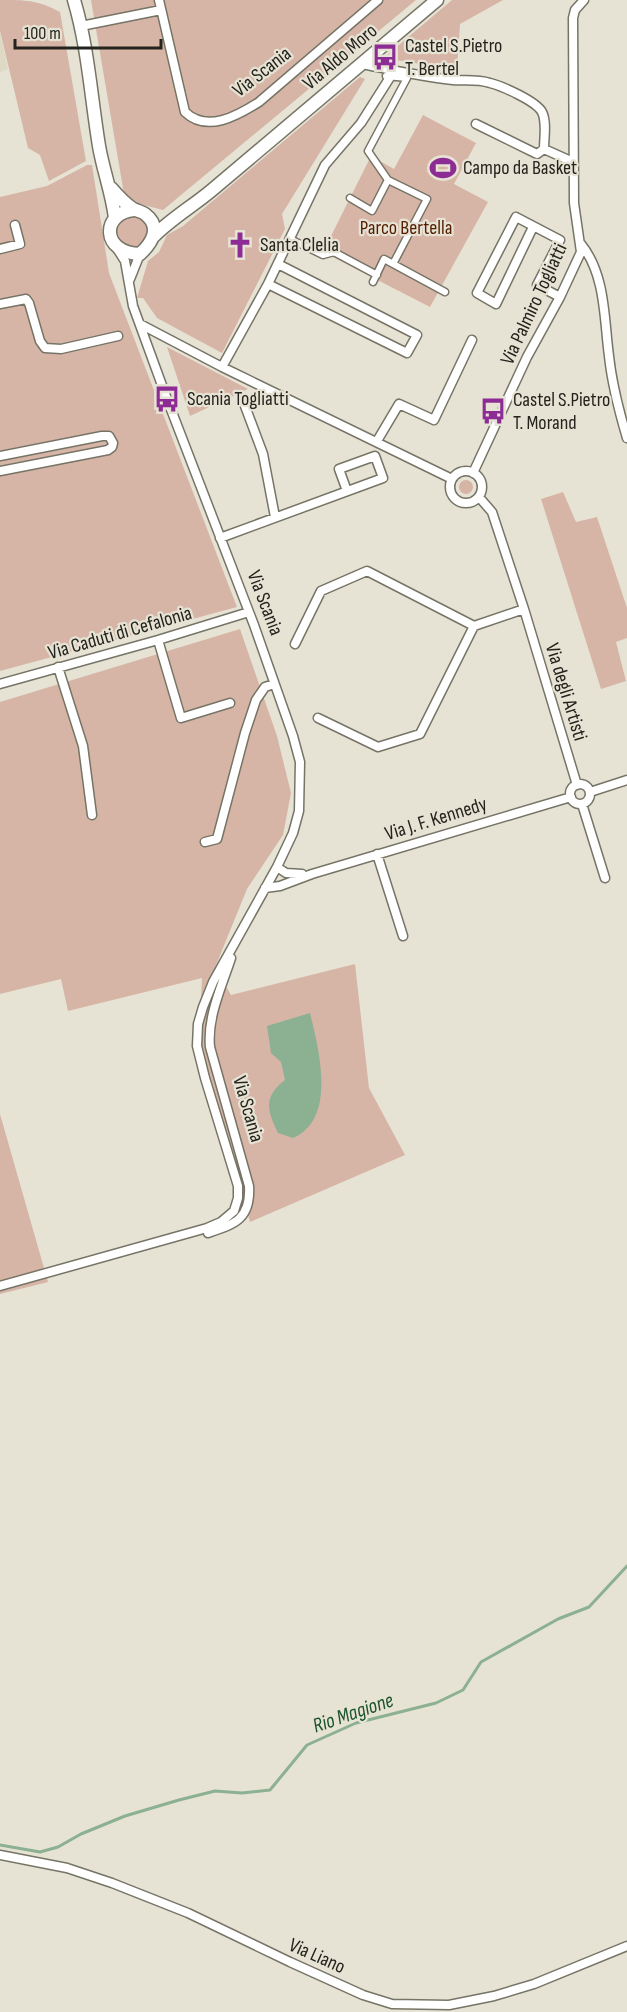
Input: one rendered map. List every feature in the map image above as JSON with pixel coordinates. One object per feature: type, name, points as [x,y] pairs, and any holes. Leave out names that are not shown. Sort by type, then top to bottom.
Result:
[{"type":"main road","name":"Via Scania","points":[[69,0],[76,6],[81,26],[99,144],[115,218],[111,235],[116,246]]},
{"type":"main road","name":"Via Aldo Moro","points":[[154,236],[174,217],[197,203],[437,0]]},
{"type":"main road","points":[[108,185],[134,210],[147,215],[174,217]]},
{"type":"main road","points":[[115,218],[120,213],[134,210]]},
{"type":"main road","points":[[116,246],[126,253],[140,254],[149,247],[154,236],[154,228],[147,215]]},
{"type":"street","name":"Via Scania","points":[[159,0],[185,112],[196,120],[206,122],[219,121],[242,113],[259,102],[378,0]]},
{"type":"street","name":"Via Palmiro Togliatti","points":[[472,472],[581,252],[574,203],[573,18],[575,10],[584,0]]},
{"type":"street","points":[[81,26],[161,10]]},
{"type":"street","points":[[374,54],[390,73],[454,80],[471,79],[492,83],[533,103],[542,111],[544,149]]},
{"type":"street","points":[[362,64],[407,78],[368,151],[388,180],[427,199],[393,264]]},
{"type":"street","points":[[222,367],[268,284],[325,165],[361,123],[390,73]]},
{"type":"street","points":[[476,124],[537,154],[544,149]]},
{"type":"street","points":[[544,149],[573,162]]},
{"type":"street","points":[[350,198],[372,211],[388,180]]},
{"type":"street","points":[[533,227],[496,304],[477,293],[516,217],[560,240],[537,285],[560,297]]},
{"type":"street","points":[[0,249],[20,244],[15,225]]},
{"type":"street","points":[[290,239],[323,255],[334,252],[377,275]]},
{"type":"street","points":[[581,244],[590,258],[600,288],[616,401],[627,438]]},
{"type":"street","name":"Via Scania","points":[[0,1286],[169,1240],[221,1222],[234,1211],[238,1198],[238,1186],[205,1078],[197,1046],[197,1034],[202,1007],[213,982],[277,867],[293,833],[299,811],[300,762],[249,612],[140,324],[125,261],[116,246]]},
{"type":"street","points":[[130,279],[140,254]]},
{"type":"street","points":[[374,282],[384,259],[445,292]]},
{"type":"street","points":[[268,284],[407,353],[417,335],[278,264]]},
{"type":"street","points":[[0,304],[26,299],[40,341],[45,348],[60,349],[118,336]]},
{"type":"street","points":[[140,324],[222,367],[452,479]]},
{"type":"street","points":[[377,441],[399,404],[434,420],[472,340]]},
{"type":"street","points":[[242,398],[263,454],[275,517]]},
{"type":"street","points":[[0,456],[102,436],[109,436],[113,443],[108,450],[0,471]]},
{"type":"street","points":[[220,538],[383,478],[375,456],[339,469],[347,491]]},
{"type":"street","points":[[472,472],[481,482],[482,489],[479,497],[466,503],[457,501],[450,491],[452,479],[458,473],[472,472]]},
{"type":"street","name":"Via degli Artisti","points":[[479,497],[492,512],[577,785]]},
{"type":"street","points":[[295,644],[321,591],[367,571],[474,626]]},
{"type":"street","points":[[318,718],[378,747],[420,734],[474,626],[524,609]]},
{"type":"street","name":"Via Caduti di Cefalonia","points":[[0,684],[249,612]]},
{"type":"street","points":[[158,640],[181,718],[230,703]]},
{"type":"street","points":[[58,667],[82,746],[92,815]]},
{"type":"street","points":[[204,842],[217,839],[231,781],[256,700],[265,687],[274,684]]},
{"type":"street","points":[[590,792],[627,780]]},
{"type":"street","points":[[577,785],[585,785],[590,792],[589,799],[582,804],[575,803],[570,797],[572,789],[577,785]]},
{"type":"street","name":"Via J. F. Kennedy","points":[[265,888],[280,886],[377,854],[570,797]]},
{"type":"street","points":[[582,804],[605,878]]},
{"type":"street","points":[[377,854],[403,936]]},
{"type":"street","points":[[277,867],[286,873],[295,875],[312,874]]},
{"type":"street","name":"Via Scania","points":[[169,1240],[226,1227],[242,1218],[248,1208],[249,1186],[209,1037],[213,1014],[238,937]]},
{"type":"street","name":"Via Liano","points":[[0,1855],[68,1868],[112,1883],[188,1913],[363,1995],[392,2004],[449,2005],[494,1996],[534,1984],[627,1946]]},
{"type":"shaded area","points":[[0,32],[8,69],[0,72]]},
{"type":"shaded area","points":[[310,1013],[320,1064],[320,1100],[315,1116],[307,1129],[293,1138],[278,1133],[271,1117],[270,1098],[285,1080],[281,1062],[271,1053],[267,1026]]},
{"type":"green space","points":[[0,0],[32,2],[60,12],[86,161],[49,181],[40,155],[28,148],[0,31]]},
{"type":"green space","points":[[91,0],[416,0],[163,210],[140,204],[124,194]]},
{"type":"green space","points":[[452,0],[503,0],[460,24],[457,70],[389,59],[387,55]]},
{"type":"green space","points":[[360,77],[365,79],[282,214],[285,229],[222,353],[157,318],[143,298],[137,298],[148,261],[159,252],[167,235],[183,226]]},
{"type":"green space","name":"Parco Bertella","points":[[423,115],[476,143],[454,184],[488,202],[430,307],[323,252],[371,156],[394,169]]},
{"type":"green space","points":[[87,165],[92,165],[109,273],[237,607],[0,671],[0,197],[47,186]]},
{"type":"green space","points":[[133,215],[145,220],[150,232],[145,244],[133,249],[121,244],[116,232],[121,220]]},
{"type":"green space","points":[[167,347],[248,389],[190,416]]},
{"type":"green space","points":[[463,480],[469,480],[473,487],[469,494],[463,494],[459,490],[459,484]]},
{"type":"green space","points":[[563,492],[576,522],[597,517],[627,608],[627,638],[616,642],[626,681],[601,689],[541,499]]},
{"type":"green space","points":[[240,629],[277,736],[291,793],[283,835],[247,889],[212,975],[218,973],[231,995],[355,964],[369,1088],[405,1155],[250,1222],[199,1038],[202,978],[68,1011],[61,979],[0,994],[0,702]]},
{"type":"green space","points":[[0,1114],[48,1282],[0,1294]]},
{"type":"waterway","name":"Rio Magione","points":[[0,1845],[40,1852],[58,1847],[81,1834],[125,1816],[179,1800],[215,1791],[242,1793],[270,1790],[307,1745],[356,1723],[436,1703],[463,1690],[481,1662],[558,1619],[589,1607],[627,1566]]},
{"type":"place","name":"Castel S.Pietro T. Bertel","points":[[385,57]]},
{"type":"place","name":"Campo da Basket","points":[[443,168]]},
{"type":"place","name":"Santa Clelia","points":[[240,245]]},
{"type":"place","name":"Scania Togliatti","points":[[167,399]]},
{"type":"place","name":"Castel S.Pietro T. Morand","points":[[493,411]]}]
